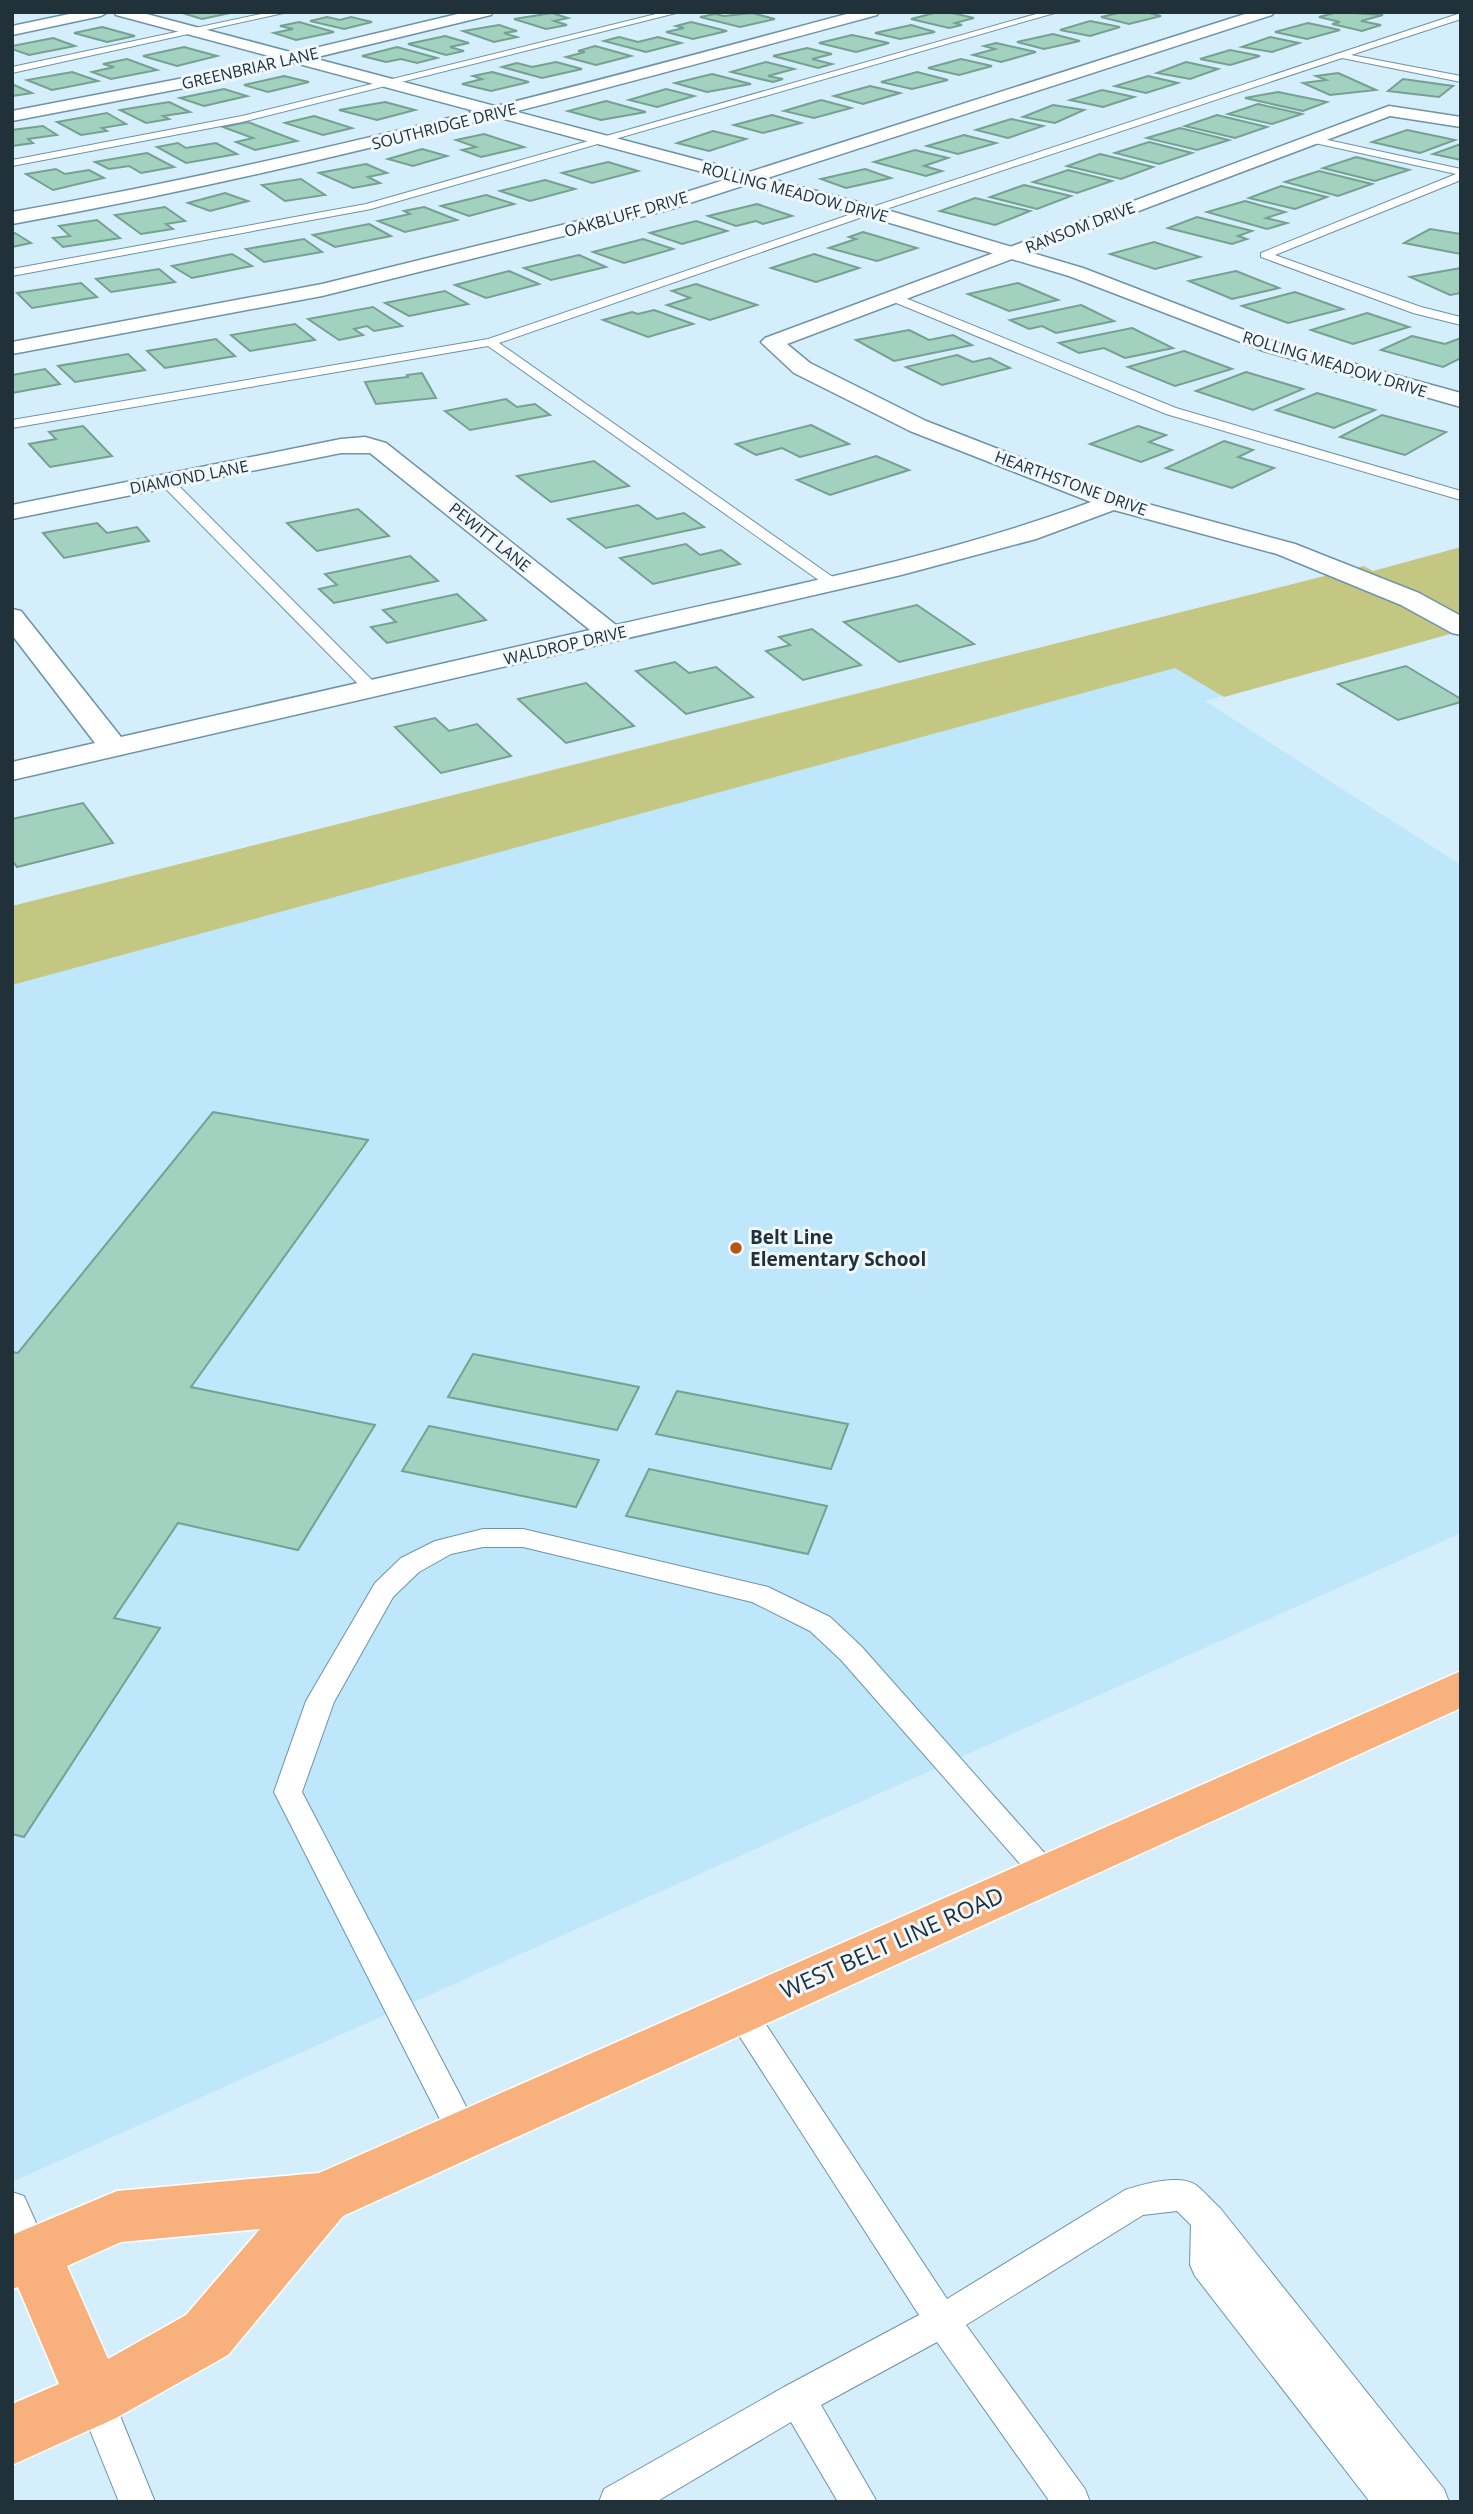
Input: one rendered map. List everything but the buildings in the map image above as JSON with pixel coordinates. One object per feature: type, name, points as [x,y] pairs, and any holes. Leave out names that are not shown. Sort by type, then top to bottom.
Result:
[{"type":"main road","name":"WEST BELT LINE ROAD","points":[[19,2241],[117,2217],[323,2198],[1461,1688]]},
{"type":"main road","name":"WEST BELT LINE ROAD","points":[[12,2435],[94,2398],[207,2335],[323,2198]]},
{"type":"main road","points":[[19,2241],[94,2398]]},
{"type":"street","points":[[12,31],[101,12]]},
{"type":"street","name":"ROLLING MEADOW DRIVE","points":[[121,12],[870,211],[1076,272],[1271,347],[1461,400]]},
{"type":"street","name":"GREENBRIAR LANE","points":[[12,116],[157,89],[486,12]]},
{"type":"street","name":"SOUTHRIDGE DRIVE","points":[[12,218],[249,172],[496,113],[872,12]]},
{"type":"street","name":"OAKBLUFF DRIVE","points":[[12,348],[236,308],[360,281],[661,206],[1266,12]]},
{"type":"street","name":"RANSOM DRIVE","points":[[772,342],[1389,111],[1461,122]]},
{"type":"street","name":"HEARTHSTONE DRIVE","points":[[772,342],[802,368],[918,426],[1113,502],[1286,549],[1410,599],[1461,627]]},
{"type":"street","name":"DIAMOND LANE","points":[[12,512],[341,446],[365,444]]},
{"type":"street","name":"PEWITT LANE","points":[[365,444],[378,448],[611,634]]},
{"type":"street","name":"WALDROP DRIVE","points":[[12,771],[832,583],[1027,534],[1113,502]]},
{"type":"street","points":[[12,617],[114,748]]},
{"type":"lane","points":[[12,69],[284,12]]},
{"type":"lane","points":[[12,163],[242,119],[676,12]]},
{"type":"lane","points":[[12,273],[367,207],[1054,12]]},
{"type":"lane","points":[[12,424],[489,342],[870,211],[1461,16]]},
{"type":"lane","points":[[1343,56],[1461,79]]},
{"type":"lane","points":[[1314,140],[1461,174]]},
{"type":"lane","points":[[1461,174],[1265,255],[1417,310],[1461,321]]},
{"type":"lane","points":[[894,297],[1171,411],[1461,496]]},
{"type":"lane","points":[[489,342],[832,583]]},
{"type":"lane","points":[[166,481],[372,689]]},
{"type":"lane","points":[[465,2135],[288,1792],[320,1702],[384,1590],[410,1565],[444,1547],[483,1538],[523,1538],[759,1594],[820,1624],[852,1653],[1046,1874]]},
{"type":"lane","points":[[740,2011],[942,2321],[1072,2502]]},
{"type":"lane","points":[[628,2500],[797,2399],[942,2321],[1137,2201],[1183,2195],[1208,2218],[1432,2502]]},
{"type":"lane","points":[[1208,2218],[1207,2265],[1393,2502]]},
{"type":"lane","points":[[94,2398],[137,2502]]},
{"type":"lane","points":[[797,2399],[859,2502]]},
{"type":"shaded area","name":"Belt Line Elementary School","points":[[1344,604],[1411,645],[1205,701],[1461,865],[1461,1533],[12,2182],[12,947]]},
{"type":"green space","points":[[1461,547],[1461,631],[1224,697],[1175,668],[12,985],[12,906],[1364,566],[1373,571]]},
{"type":"place","name":"Belt Line Elementary School","points":[[736,1248]]}]
